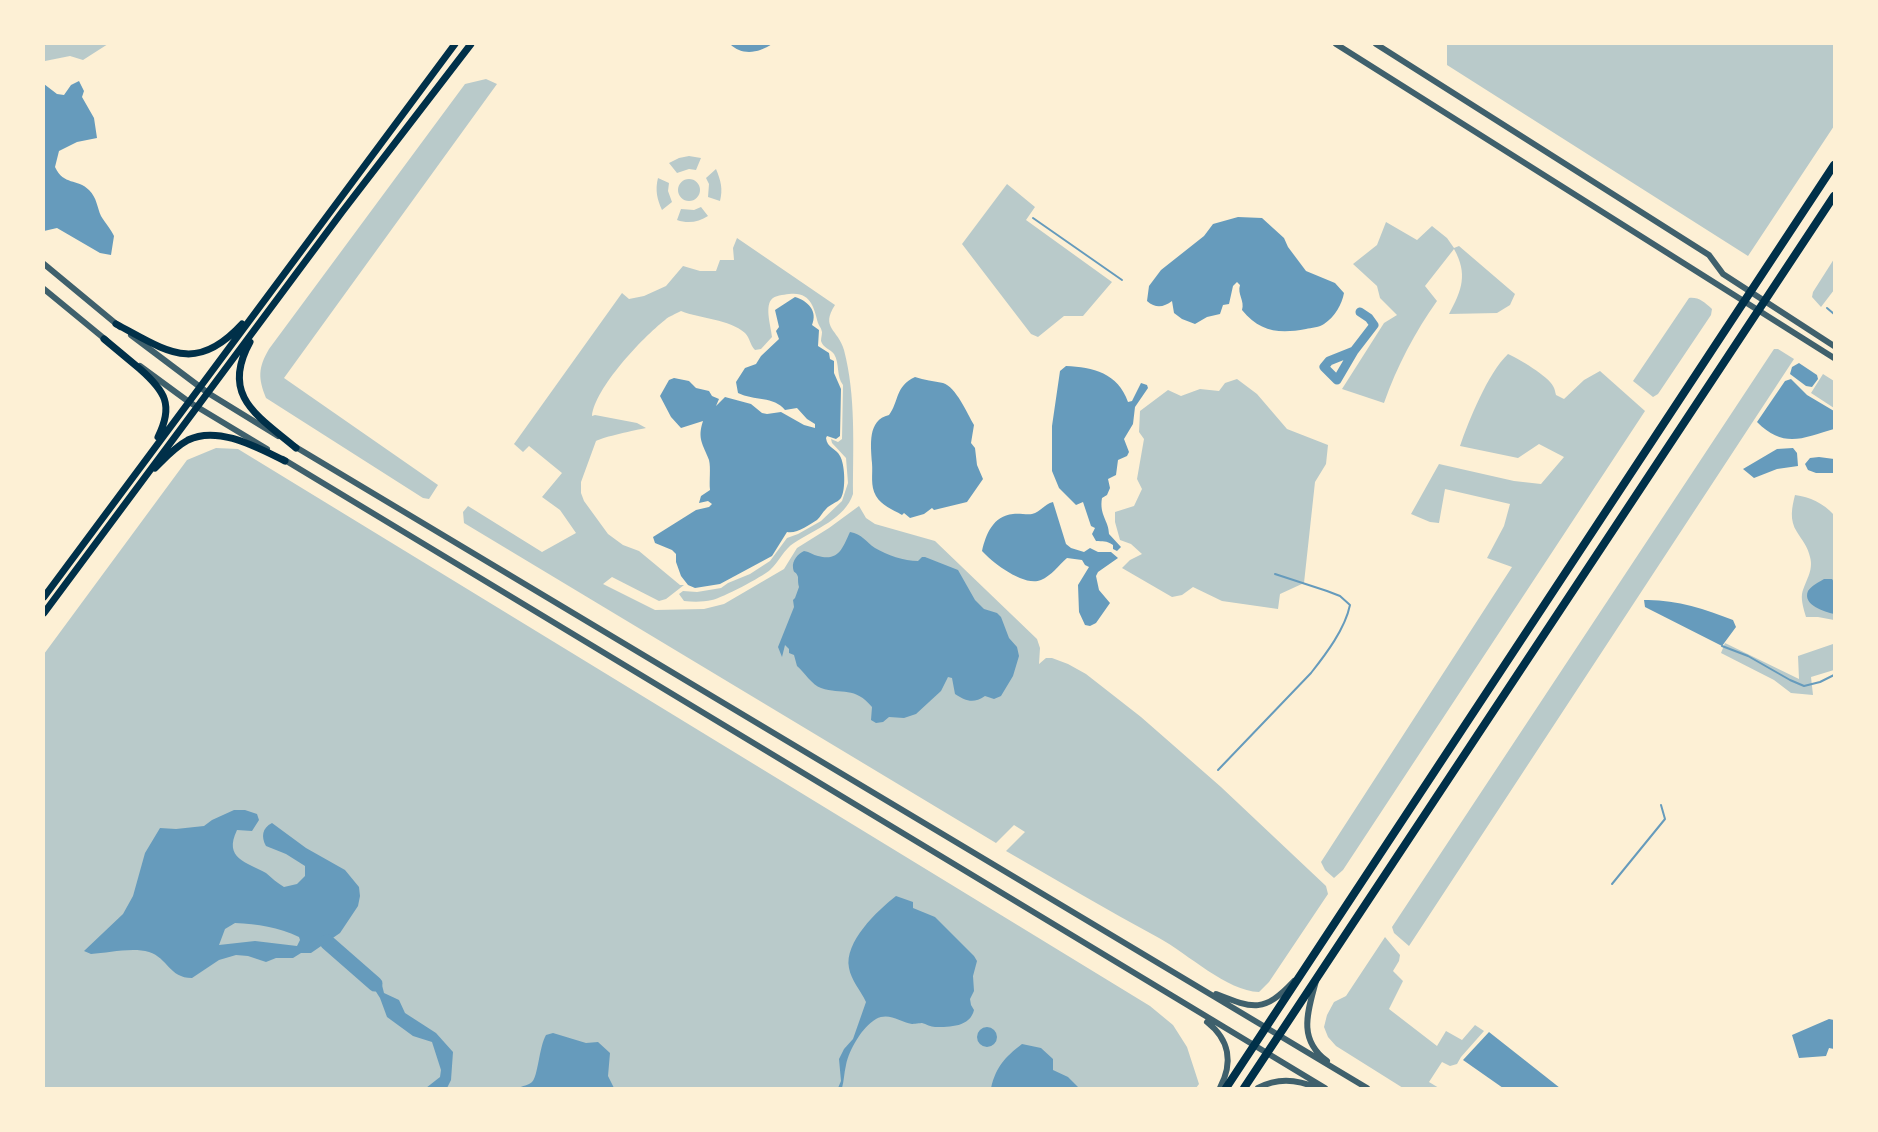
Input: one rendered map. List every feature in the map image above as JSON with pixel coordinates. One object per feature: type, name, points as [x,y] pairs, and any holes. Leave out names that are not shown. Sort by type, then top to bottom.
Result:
[{"type":"main road","points":[[44,597],[455,44]]},
{"type":"main road","points":[[44,613],[196,407],[471,44]]},
{"type":"main road","points":[[1226,1089],[1834,165]]},
{"type":"main road","points":[[1244,1089],[1834,196]]},
{"type":"main road","points":[[116,324],[160,348],[191,355],[220,345],[267,296]]},
{"type":"main road","points":[[276,302],[241,360],[238,374],[240,389],[255,413],[296,448]]},
{"type":"main road","points":[[104,339],[158,385],[166,399],[166,422],[131,480]]},
{"type":"main road","points":[[139,484],[171,453],[186,441],[197,436],[234,438],[285,460]]},
{"type":"street","points":[[1336,44],[1834,358]]},
{"type":"street","points":[[1376,44],[1709,255],[1723,274],[1834,346]]},
{"type":"street","points":[[44,264],[116,324],[208,393],[296,448],[1364,1087]]},
{"type":"street","points":[[44,289],[104,339],[196,407],[1325,1089]]},
{"type":"street","points":[[1198,987],[1241,1004],[1255,1006],[1271,1002],[1304,970]]},
{"type":"street","points":[[1317,979],[1306,1028],[1312,1048],[1364,1087]]},
{"type":"street","points":[[1183,1004],[1211,1025],[1226,1043],[1229,1053],[1228,1068],[1220,1089]]},
{"type":"street","points":[[1258,1089],[1272,1081],[1295,1080],[1318,1089]]},
{"type":"shaded area","points":[[44,44],[108,44],[83,60],[70,56],[45,61]]},
{"type":"shaded area","points":[[1447,44],[1834,44],[1834,126],[1748,256],[1447,65]]},
{"type":"shaded area","points":[[486,79],[497,84],[284,378],[438,485],[429,499],[423,498],[266,398],[261,379],[261,368],[269,349],[465,84]]},
{"type":"shaded area","points":[[689,156],[701,158],[696,170],[689,169],[677,173],[669,163],[679,158]]},
{"type":"shaded area","points":[[716,169],[721,185],[720,201],[708,197],[709,184],[706,178]]},
{"type":"shaded area","points":[[658,178],[669,183],[668,191],[672,202],[662,210],[657,194]]},
{"type":"shaded area","points":[[689,179],[697,182],[700,190],[697,198],[689,201],[681,198],[678,190],[681,182]]},
{"type":"shaded area","points":[[1007,184],[1035,207],[1026,220],[1112,282],[1083,316],[1064,316],[1038,337],[1031,334],[962,244]]},
{"type":"shaded area","points":[[701,207],[708,216],[705,218],[689,222],[677,220],[681,209],[694,210]]},
{"type":"shaded area","points":[[1386,222],[1417,240],[1432,226],[1447,238],[1454,248],[1459,246],[1515,294],[1510,305],[1497,313],[1449,314],[1462,282],[1461,266],[1454,249],[1425,286],[1437,301],[1407,350],[1384,403],[1342,389],[1384,323],[1397,315],[1380,298],[1377,286],[1353,264],[1377,245]]},
{"type":"shaded area","points":[[737,238],[835,305],[829,319],[844,350],[850,385],[853,421],[853,494],[849,503],[836,517],[790,546],[766,573],[712,600],[684,601],[679,594],[683,591],[697,592],[721,588],[770,561],[787,538],[821,521],[842,501],[848,483],[846,458],[831,439],[838,442],[842,439],[843,385],[839,378],[836,358],[821,341],[822,332],[813,306],[807,298],[802,295],[789,294],[777,296],[771,300],[768,313],[772,337],[761,349],[755,350],[747,335],[738,328],[681,311],[667,319],[644,339],[621,364],[601,392],[592,416],[637,423],[646,428],[596,441],[581,482],[581,493],[584,501],[608,534],[623,545],[639,551],[680,585],[684,585],[666,599],[659,601],[612,577],[603,584],[655,610],[704,609],[724,604],[784,569],[797,548],[859,506],[866,518],[875,524],[935,541],[1037,639],[1040,648],[1039,664],[1046,658],[1052,658],[1086,674],[1141,717],[1221,787],[1326,886],[1328,894],[1269,982],[1259,992],[1247,990],[1221,979],[1159,938],[1006,851],[1025,832],[1014,825],[996,843],[464,523],[463,512],[468,506],[542,552],[576,533],[560,510],[542,497],[562,473],[529,446],[523,452],[514,444],[622,293],[629,299],[644,296],[666,286],[683,266],[700,271],[716,271],[720,260],[734,260],[733,248]]},
{"type":"shaded area","points":[[1834,259],[1834,290],[1821,307],[1812,297],[1813,292]]},
{"type":"shaded area","points":[[1689,298],[1696,298],[1704,302],[1712,309],[1711,315],[1658,394],[1653,397],[1633,381]]},
{"type":"shaded area","points":[[1774,349],[1794,359],[1409,946],[1394,933],[1392,927]]},
{"type":"shaded area","points":[[1508,354],[1546,378],[1553,386],[1556,395],[1564,399],[1584,380],[1600,371],[1645,411],[1343,870],[1334,878],[1325,870],[1321,862],[1512,567],[1487,558],[1504,526],[1510,504],[1445,489],[1439,523],[1430,522],[1411,514],[1439,464],[1514,481],[1541,484],[1564,457],[1539,444],[1518,458],[1460,446],[1486,385]]},
{"type":"shaded area","points":[[1823,374],[1834,381],[1834,408],[1811,393]]},
{"type":"shaded area","points":[[1237,379],[1257,394],[1287,429],[1328,445],[1326,464],[1315,482],[1304,583],[1280,594],[1278,609],[1222,601],[1193,587],[1182,595],[1172,597],[1122,568],[1130,560],[1142,554],[1131,544],[1120,540],[1115,522],[1115,512],[1134,506],[1142,489],[1137,479],[1144,439],[1139,432],[1140,411],[1168,390],[1181,396],[1200,389],[1219,391],[1225,383]]},
{"type":"shaded area","points":[[216,448],[238,449],[1150,1006],[1173,1025],[1187,1047],[1199,1084],[1196,1088],[44,1088],[44,654],[187,460]]},
{"type":"shaded area","points":[[1795,495],[1816,501],[1834,515],[1834,620],[1806,617],[1802,594],[1811,562],[1808,550],[1793,523],[1792,509]]},
{"type":"shaded area","points":[[1725,643],[1799,679],[1798,656],[1833,644],[1834,670],[1811,677],[1813,695],[1791,693],[1774,680],[1721,653]]},
{"type":"shaded area","points":[[1385,937],[1400,955],[1393,971],[1403,981],[1389,1009],[1437,1046],[1446,1031],[1462,1040],[1475,1025],[1484,1031],[1457,1064],[1450,1066],[1442,1062],[1429,1082],[1439,1088],[1403,1088],[1336,1046],[1328,1037],[1324,1027],[1334,1002],[1346,996]]},
{"type":"water","points":[[730,44],[772,44],[762,49],[745,52]]},
{"type":"water","points":[[79,81],[84,91],[82,97],[94,118],[97,138],[77,142],[59,151],[55,167],[62,177],[84,186],[94,196],[101,216],[114,236],[111,255],[100,253],[57,228],[44,231],[44,84],[57,94],[64,95],[71,85]]},
{"type":"water","points":[[1238,217],[1262,218],[1284,238],[1306,271],[1335,283],[1344,293],[1342,302],[1328,321],[1318,327],[1296,331],[1279,331],[1263,327],[1242,310],[1240,285],[1237,282],[1233,286],[1229,304],[1223,305],[1220,314],[1207,317],[1195,324],[1174,313],[1172,301],[1160,306],[1147,301],[1149,286],[1161,270],[1204,236],[1213,224]]},
{"type":"water","points":[[795,297],[808,304],[813,311],[812,325],[819,330],[818,346],[829,353],[830,359],[834,361],[834,373],[841,389],[840,436],[836,439],[827,436],[826,438],[828,444],[842,460],[843,494],[807,527],[787,532],[772,556],[720,584],[695,588],[688,585],[681,576],[676,554],[655,543],[653,537],[696,510],[712,504],[708,501],[699,503],[701,496],[710,490],[710,463],[701,437],[703,421],[681,428],[671,417],[660,396],[669,380],[674,378],[689,381],[696,388],[709,391],[712,396],[719,399],[716,406],[725,397],[751,404],[762,413],[781,412],[804,425],[815,428],[815,424],[797,408],[785,410],[770,401],[738,393],[736,382],[745,368],[756,364],[779,339],[776,331],[779,327],[775,310]]},
{"type":"water","points":[[1799,363],[1817,375],[1818,379],[1812,387],[1806,386],[1790,374],[1792,367]]},
{"type":"water","points":[[1066,366],[1095,370],[1111,378],[1124,392],[1128,402],[1132,401],[1141,383],[1147,385],[1148,388],[1135,407],[1133,424],[1124,439],[1129,452],[1127,456],[1118,460],[1116,475],[1108,479],[1110,488],[1107,495],[1102,498],[1101,504],[1109,534],[1121,547],[1117,551],[1113,549],[1111,543],[1096,541],[1092,534],[1095,528],[1091,526],[1083,502],[1076,505],[1059,488],[1052,471],[1052,426],[1060,371]]},
{"type":"water","points":[[915,377],[948,385],[965,407],[974,425],[971,443],[975,448],[977,465],[983,479],[967,502],[934,510],[932,508],[924,514],[910,518],[888,507],[876,496],[872,484],[871,442],[877,422],[889,415],[904,385]]},
{"type":"water","points":[[1791,379],[1807,395],[1834,411],[1834,429],[1794,439],[1776,436],[1757,422],[1785,381]]},
{"type":"water","points":[[1793,448],[1797,453],[1798,466],[1777,469],[1754,478],[1743,469],[1777,449]]},
{"type":"water","points":[[1810,458],[1834,459],[1834,473],[1816,473],[1808,470],[1805,464]]},
{"type":"water","points":[[1053,502],[1066,544],[1084,552],[1090,548],[1098,552],[1111,552],[1118,558],[1098,572],[1096,576],[1099,590],[1110,603],[1096,623],[1090,626],[1085,625],[1079,612],[1078,585],[1089,567],[1082,560],[1067,558],[1048,576],[1034,581],[1009,573],[982,551],[988,532],[1000,518],[1013,514],[1032,514]]},
{"type":"water","points":[[850,532],[858,534],[875,548],[901,559],[918,561],[925,557],[958,570],[975,600],[984,609],[997,613],[1001,617],[1009,638],[1017,647],[1019,656],[1013,676],[1001,696],[994,699],[985,696],[973,701],[966,700],[955,694],[952,678],[948,677],[941,691],[916,714],[904,718],[889,717],[883,722],[876,723],[871,720],[872,707],[866,700],[848,692],[818,686],[797,666],[794,655],[789,653],[785,645],[782,657],[778,647],[794,607],[793,600],[799,587],[798,577],[793,568],[794,560],[804,551],[816,556],[836,555]]},
{"type":"water","points":[[1824,579],[1832,579],[1834,582],[1834,614],[1815,607],[1808,600],[1808,591],[1811,587]]},
{"type":"water","points":[[1644,600],[1667,601],[1700,609],[1733,620],[1736,627],[1722,646],[1645,607]]},
{"type":"water","points":[[234,810],[245,810],[257,814],[259,820],[252,831],[237,830],[233,840],[235,853],[239,858],[266,873],[284,887],[297,884],[305,876],[305,866],[286,854],[266,846],[263,833],[272,823],[306,848],[345,870],[359,887],[360,896],[358,906],[340,933],[311,953],[301,953],[293,958],[276,958],[266,962],[236,955],[219,960],[192,978],[178,975],[149,952],[128,950],[91,954],[84,951],[123,914],[133,896],[145,853],[160,828],[204,826]],"holes":[[[235,923],[276,928],[299,937],[300,940],[297,946],[255,941],[219,945],[225,929]]]},
{"type":"water","points":[[896,896],[913,902],[913,908],[935,917],[974,956],[977,961],[973,976],[974,991],[970,999],[974,1010],[972,1016],[964,1023],[947,1027],[933,1027],[922,1023],[912,1024],[890,1017],[876,1019],[866,1027],[853,1046],[846,1065],[842,1088],[838,1088],[841,1081],[839,1059],[853,1039],[866,1002],[850,972],[849,958],[852,948],[871,919]]},
{"type":"water","points":[[377,981],[382,985],[384,993],[399,1000],[405,1013],[436,1033],[453,1052],[451,1080],[447,1088],[426,1088],[440,1077],[441,1070],[432,1042],[413,1036],[387,1017],[373,987]]},
{"type":"water","points":[[1829,1019],[1834,1020],[1834,1049],[1829,1048],[1826,1056],[1799,1058],[1792,1035]]},
{"type":"water","points":[[983,1027],[991,1027],[997,1033],[997,1041],[991,1047],[983,1047],[977,1041],[977,1033]]},
{"type":"water","points":[[1489,1032],[1560,1088],[1503,1088],[1463,1060]]},
{"type":"water","points":[[553,1033],[586,1043],[598,1042],[610,1053],[608,1076],[614,1088],[518,1088],[531,1083],[534,1079],[546,1035]]},
{"type":"water","points":[[1022,1044],[1041,1048],[1053,1059],[1053,1070],[1068,1077],[1079,1088],[991,1088],[1002,1063]]},
{"type":"waterway","points":[[1033,218],[1122,280]]},
{"type":"waterway","points":[[1827,308],[1834,314]]},
{"type":"waterway","points":[[1354,351],[1329,361],[1324,367],[1337,380],[1354,351],[1374,325],[1360,312]]},
{"type":"waterway","points":[[1218,770],[1311,673],[1334,641],[1348,614],[1350,605],[1340,596],[1275,574]]},
{"type":"waterway","points":[[1722,646],[1748,656],[1804,686],[1834,675]]},
{"type":"waterway","points":[[1612,884],[1665,819],[1661,805]]},
{"type":"waterway","points":[[327,942],[375,984]]}]
